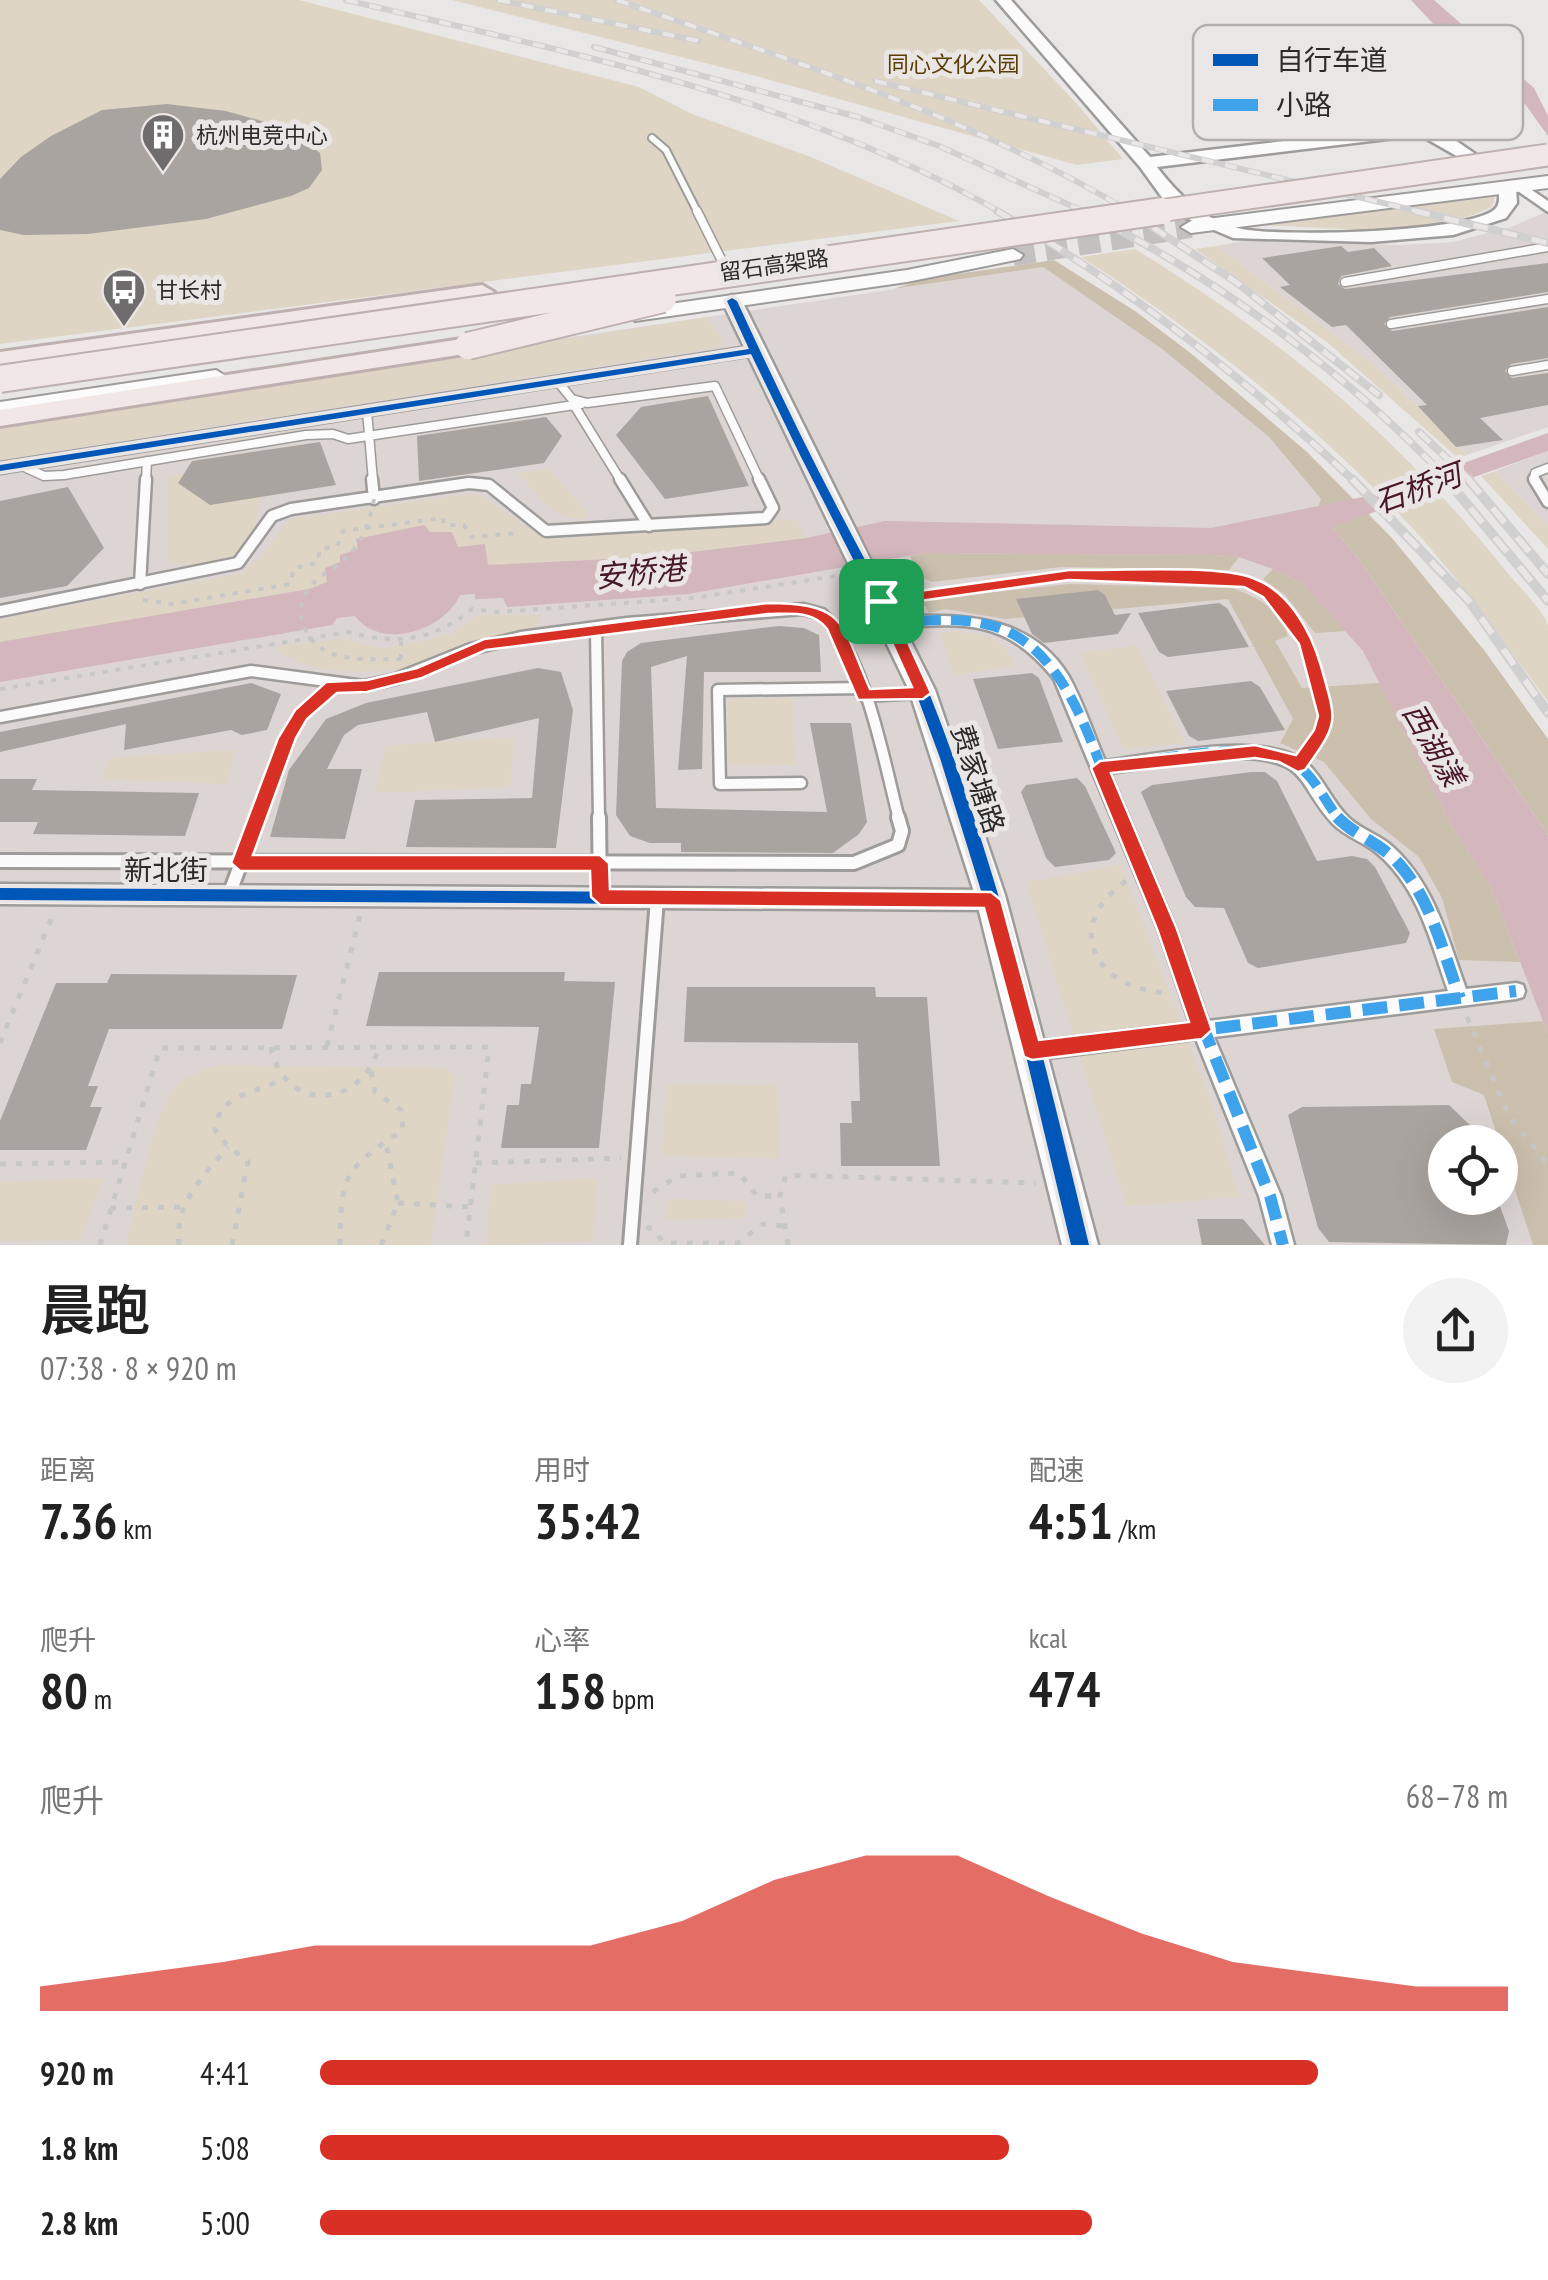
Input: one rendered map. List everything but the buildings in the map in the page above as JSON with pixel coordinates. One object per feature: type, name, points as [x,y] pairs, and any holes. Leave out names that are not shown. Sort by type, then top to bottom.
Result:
[{"type":"highway","name":"留石高架路","points":[[0,396],[1548,151]]},
{"type":"highway","name":"留石高架路","points":[[0,379],[1548,172]]},
{"type":"highway","points":[[0,360],[482,292],[658,291]]},
{"type":"highway","points":[[0,418],[468,346],[658,291]]},
{"type":"main road","points":[[1131,204],[1475,161]]},
{"type":"main road","points":[[1191,228],[1548,182]]},
{"type":"main road","points":[[0,371],[982,225]]},
{"type":"main road","points":[[0,409],[907,276],[1014,256]]},
{"type":"street","points":[[1003,0],[1146,163],[1172,199],[1192,214],[1239,234],[1371,237],[1453,230],[1500,214],[1513,188],[1548,208]]},
{"type":"street","points":[[1146,163],[1337,140]]},
{"type":"street","points":[[1445,140],[1475,161]]},
{"type":"street","name":"费家塘路","points":[[732,301],[832,509],[867,571],[923,693],[991,900],[1080,1245]]},
{"type":"street","points":[[0,468],[754,351]]},
{"type":"street","points":[[886,612],[992,624],[1017,633],[1048,658],[1062,677],[1143,870],[1202,1030],[1270,1196],[1283,1245]]},
{"type":"street","points":[[1100,768],[1255,752],[1283,756],[1298,765],[1316,782],[1338,818],[1383,848],[1410,879],[1430,911],[1460,998]]},
{"type":"street","name":"新北街","points":[[0,894],[991,900]]},
{"type":"street","points":[[1032,1050],[1516,992]]},
{"type":"lane","points":[[652,138],[666,150],[724,263]]},
{"type":"lane","points":[[1345,282],[1546,249]]},
{"type":"lane","points":[[1391,324],[1548,299]]},
{"type":"lane","points":[[1512,370],[1548,365]]},
{"type":"lane","points":[[558,382],[572,399],[587,403]]},
{"type":"lane","points":[[0,611],[238,563],[272,516],[291,509],[469,484],[489,486],[546,531],[766,518],[773,508],[715,386],[348,439],[332,434],[306,434],[64,476],[44,476],[20,465]]},
{"type":"lane","points":[[574,405],[649,526]]},
{"type":"lane","points":[[367,411],[374,499]]},
{"type":"lane","points":[[140,584],[147,461]]},
{"type":"lane","points":[[1548,468],[1536,473],[1534,482],[1548,502]]},
{"type":"lane","points":[[0,717],[251,671],[278,671],[332,687],[367,686],[422,672],[484,645],[768,608],[801,608],[825,615],[834,627],[863,692],[902,831],[898,845],[854,863],[0,861]]},
{"type":"lane","points":[[596,630],[600,897]]},
{"type":"lane","points":[[229,895],[287,738],[301,714],[332,687]]},
{"type":"lane","points":[[801,782],[720,784],[718,690],[923,693]]},
{"type":"lane","points":[[630,1245],[657,898]]},
{"type":"path","points":[[374,499],[366,532],[349,557],[314,581],[298,615],[309,643],[327,653],[344,658],[401,659]]},
{"type":"path","points":[[141,600],[172,604],[290,584],[294,568],[317,564],[320,549],[337,546],[343,531],[443,518],[444,524],[464,524],[470,537],[546,531]]},
{"type":"path","points":[[0,689],[348,632],[379,642],[410,640],[459,622],[472,608],[498,612],[694,598],[867,571]]},
{"type":"path","points":[[886,612],[1069,575],[1248,582],[1268,594],[1296,625],[1307,644],[1326,716],[1323,732],[1298,765]]},
{"type":"path","points":[[1143,870],[1099,904],[1089,932],[1097,955],[1122,981],[1134,986],[1160,994],[1189,992]]},
{"type":"path","points":[[0,1043],[61,894]]},
{"type":"path","points":[[327,1047],[364,896]]},
{"type":"path","points":[[1460,998],[1510,1116],[1548,1164]]},
{"type":"path","points":[[271,1047],[271,1067],[280,1080],[299,1092],[318,1096],[340,1093],[358,1083],[371,1070],[380,1047]]},
{"type":"path","points":[[100,1245],[122,1162],[160,1048],[489,1047],[466,1245]]},
{"type":"path","points":[[340,1245],[339,1197],[350,1171],[364,1154],[403,1130],[406,1117],[400,1104],[376,1092],[371,1070]]},
{"type":"path","points":[[232,1245],[248,1160],[228,1147],[215,1130],[221,1108],[280,1080]]},
{"type":"path","points":[[381,1245],[398,1203],[386,1143]]},
{"type":"path","points":[[179,1245],[176,1233],[182,1207],[228,1147]]},
{"type":"path","points":[[476,1163],[636,1158]]},
{"type":"path","points":[[0,1164],[122,1162]]},
{"type":"path","points":[[634,1192],[656,1192],[678,1176],[739,1173],[757,1196],[780,1196]]},
{"type":"path","points":[[788,1245],[780,1196],[786,1174],[1066,1184]]},
{"type":"path","points":[[398,1203],[470,1207]]},
{"type":"path","points":[[110,1208],[182,1207]]},
{"type":"path","points":[[631,1228],[652,1228],[664,1242],[738,1242],[763,1224],[783,1226]]},
{"type":"shaded area","points":[[1548,211],[1548,427],[1467,455],[1371,362],[1217,246],[1248,240],[1401,245],[1453,242],[1511,227]]},
{"type":"shaded area","points":[[1054,260],[1135,311],[1193,355],[1307,452],[1392,538],[1484,650],[1548,739],[1548,835],[1357,557],[1317,509],[1321,499],[1269,437],[1162,349],[1043,267],[893,289],[928,278]]},
{"type":"shaded area","points":[[1043,267],[1162,349],[1269,437],[1321,499],[1317,509],[1548,905],[1548,1245],[0,1245],[0,422]]},
{"type":"shaded area","points":[[1548,451],[1548,526],[1495,471]]},
{"type":"shaded area","points":[[925,553],[1239,557],[1229,570],[1061,567],[932,582],[918,575],[910,556]]},
{"type":"shaded area","points":[[1273,569],[1303,584],[1347,631],[1315,633],[1285,595],[1263,579]]},
{"type":"shaded area","points":[[1069,584],[1232,588],[1259,600],[1279,618],[1288,636],[1275,641],[1302,688],[1380,683],[1453,828],[1492,889],[1520,962],[1459,960],[1442,898],[1419,857],[1371,819],[1324,762],[1280,743],[1293,719],[1228,599],[1005,619],[946,609],[929,613],[922,600]]},
{"type":"shaded area","points":[[1543,1021],[1548,1034],[1548,1245],[1533,1245],[1518,1199],[1518,1125],[1494,1125],[1484,1095],[1452,1082],[1434,1029]]},
{"type":"green space","points":[[0,0],[299,0],[639,87],[692,114],[811,157],[959,221],[0,344]]},
{"type":"green space","name":"同心文化公园","points":[[452,0],[979,0],[1123,159],[1077,165],[741,72]]},
{"type":"green space","points":[[1495,197],[1492,207],[1465,217],[1407,228],[1257,225]]},
{"type":"green space","points":[[1217,246],[1371,362],[1467,455],[1458,458],[1328,343],[1195,249]]},
{"type":"green space","points":[[1135,249],[1239,318],[1333,391],[1377,430],[1461,517],[1546,620],[1548,702],[1435,553],[1340,456],[1215,350],[1081,257]]},
{"type":"green space","points":[[706,317],[722,339],[720,347],[0,460],[0,429]]},
{"type":"green space","points":[[267,462],[255,524],[239,553],[224,561],[204,564],[168,561],[167,476]]},
{"type":"green space","points":[[550,469],[590,517],[578,519],[558,513],[518,473]]},
{"type":"green space","points":[[1495,471],[1548,526],[1548,549],[1481,476]]},
{"type":"green space","points":[[476,493],[546,540],[796,519],[806,538],[485,582],[457,547],[356,540],[358,549],[328,582],[312,589],[0,643],[0,619],[242,573],[262,556],[289,519]]},
{"type":"green space","points":[[477,615],[542,615],[536,631],[474,640],[423,665],[402,669],[362,672],[320,668],[286,656],[275,646],[340,639],[383,649],[453,634]]},
{"type":"green space","points":[[940,632],[975,634],[994,640],[1015,666],[954,675]]},
{"type":"green space","points":[[1137,645],[1185,743],[1123,749],[1080,653]]},
{"type":"green space","points":[[792,698],[796,765],[728,764],[728,699]]},
{"type":"green space","points":[[514,737],[510,787],[375,793],[385,746]]},
{"type":"green space","points":[[235,750],[227,784],[100,779],[110,758]]},
{"type":"green space","points":[[1121,865],[1211,1102],[1239,1197],[1126,1206],[1026,882]]},
{"type":"green space","points":[[216,1065],[444,1068],[455,1076],[431,1245],[126,1245],[147,1158],[171,1093],[180,1081]]},
{"type":"green space","points":[[666,1084],[778,1085],[780,1159],[662,1155]]},
{"type":"green space","points":[[103,1178],[81,1240],[0,1241],[0,1182]]},
{"type":"green space","points":[[598,1178],[593,1241],[486,1245],[490,1185]]},
{"type":"green space","points":[[667,1199],[746,1201],[746,1218],[665,1220]]},
{"type":"water","points":[[1411,0],[1434,0],[1462,25],[1434,25]]},
{"type":"water","points":[[1523,78],[1534,88],[1548,116],[1548,136],[1523,101]]},
{"type":"water","points":[[1548,433],[1548,451],[1332,527],[1357,557],[1548,835],[1548,1034],[1492,889],[1453,828],[1363,651],[1303,584],[1239,557],[925,553],[688,594],[507,607],[503,598],[460,595],[441,618],[411,632],[380,633],[355,616],[337,618],[332,625],[0,682],[0,642],[309,589],[327,582],[325,568],[340,562],[340,555],[358,549],[356,539],[424,525],[430,532],[452,532],[458,547],[485,544],[488,565],[651,557],[806,538],[885,521],[1211,528],[1377,494]]},
{"type":"tunnel","points":[[1013,255],[1191,227]]},
{"type":"railway","points":[[346,0],[598,60],[764,109],[846,138],[1002,213]]},
{"type":"railway","points":[[498,0],[699,41]]},
{"type":"railway","points":[[617,0],[881,93],[1009,148],[1132,213]]},
{"type":"railway","points":[[594,47],[858,117],[939,146],[1087,213]]},
{"type":"railway","points":[[875,81],[1425,213]]},
{"type":"railway","points":[[997,211],[1092,270],[1183,336],[1271,406],[1353,480]]},
{"type":"railway","points":[[1082,211],[1181,266],[1277,330],[1367,402],[1449,481]]},
{"type":"railway","points":[[1128,211],[1236,282],[1379,395]]},
{"type":"railway","points":[[1415,211],[1548,243]]},
{"type":"railway","points":[[1419,432],[1471,481]]},
{"type":"railway","points":[[1446,479],[1548,601]]},
{"type":"railway","points":[[1468,479],[1548,574]]},
{"type":"railway","points":[[1353,480],[1470,602],[1548,713]]},
{"type":"marked path","points":[[891,623],[964,621],[1006,630],[1044,656],[1061,677],[1167,929],[1202,1030],[1270,1196],[1283,1245]]},
{"type":"marked path","points":[[1100,768],[1246,752],[1267,753],[1294,762],[1309,776],[1339,819],[1384,849],[1412,880],[1431,918],[1460,998]]},
{"type":"marked path","points":[[1032,1051],[1516,991]]},
{"type":"cycle path","points":[[732,301],[922,690],[990,895],[1080,1245]]},
{"type":"cycle path","points":[[0,468],[754,351]]},
{"type":"cycle path","points":[[0,894],[991,900]]},
{"type":"place","name":"杭州电竞中心","points":[[163,173]]},
{"type":"place","name":"甘长村","points":[[124,328]]},
{"type":"route","points":[[1069,575],[1212,578],[1248,582],[1268,594],[1296,625],[1307,644],[1326,716],[1323,732],[1298,765],[1283,756],[1255,752],[1100,768],[1167,929],[1202,1030],[1032,1050],[991,900],[600,897],[600,863],[240,863],[287,738],[301,714],[332,687],[367,686],[422,672],[484,645],[768,608],[801,608],[825,615],[834,627],[864,696],[923,693],[881,601],[1069,575]]},
{"type":"water label","name":"石桥河","points":[[1418,489]]},
{"type":"water label","name":"安桥港","points":[[640,573]]},
{"type":"water label","name":"西湖漾","points":[[1433,745]]}]
